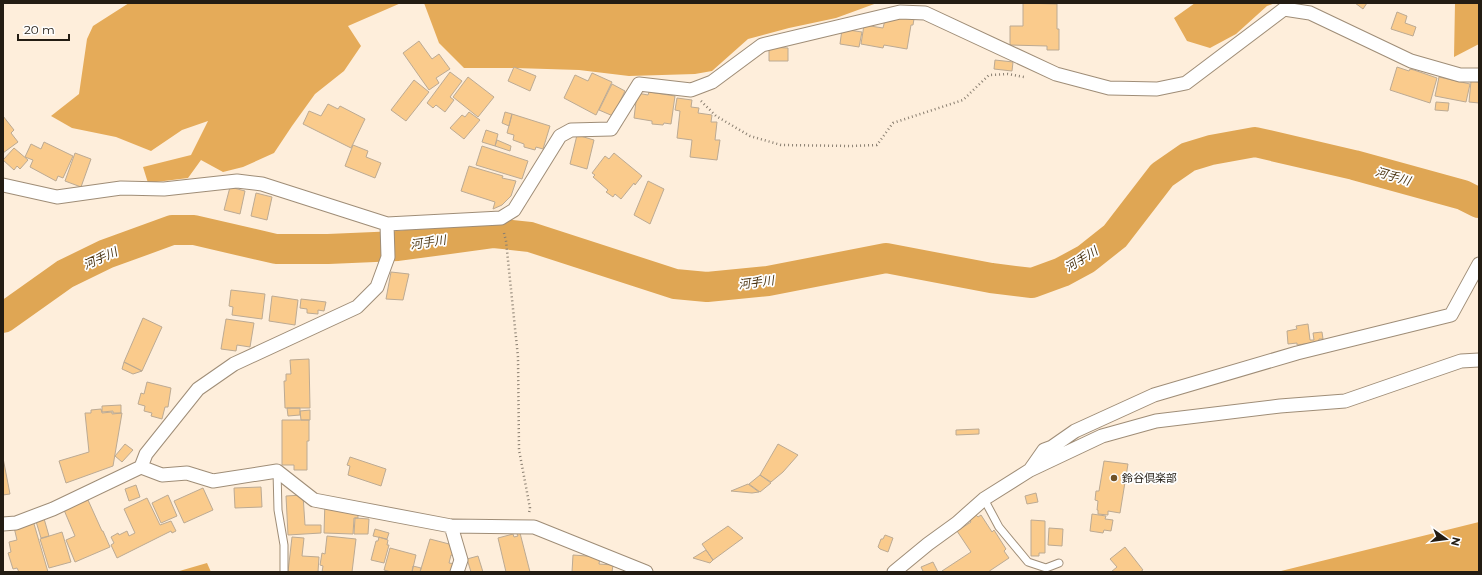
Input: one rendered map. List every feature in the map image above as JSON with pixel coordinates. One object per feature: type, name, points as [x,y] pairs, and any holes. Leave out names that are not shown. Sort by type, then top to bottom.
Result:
[{"type":"street","points":[[3,185],[57,197],[121,188],[164,189],[237,181],[262,184],[387,231],[501,218],[514,210],[560,136],[571,130],[611,129],[639,84],[691,90],[712,82],[762,45],[900,12],[925,13],[1056,74],[1109,88],[1157,89],[1186,83],[1284,9],[1310,13],[1411,60],[1460,75],[1479,75]]},
{"type":"street","points":[[3,524],[16,523],[53,510],[141,467],[146,454],[198,389],[234,364],[356,308],[377,287],[388,257],[387,231]]},
{"type":"street","points":[[1030,470],[1044,450],[1052,447],[1075,431],[1154,395],[1297,353],[1451,315],[1479,264]]},
{"type":"street","points":[[894,572],[928,544],[957,523],[984,499],[1030,470],[1102,436],[1156,421],[1280,406],[1345,401],[1461,361],[1479,360]]},
{"type":"street","points":[[141,467],[162,475],[187,473],[213,481],[277,471],[314,500],[451,526],[534,527],[646,572]]},
{"type":"street","points":[[451,526],[461,560],[457,572]]},
{"type":"lane","points":[[277,471],[278,510],[284,545],[284,572]]},
{"type":"lane","points":[[984,499],[999,527],[1028,562],[1046,568],[1059,563]]},
{"type":"path","points":[[691,90],[716,116],[750,136],[781,145],[877,145],[893,123],[963,100],[989,75],[1008,74],[1027,77]]},
{"type":"path","points":[[502,227],[506,241],[518,357],[519,450],[530,508],[527,526]]},
{"type":"shaded area","points":[[129,3],[401,3],[348,26],[361,46],[344,71],[315,94],[274,153],[243,167],[223,172],[201,160],[188,178],[148,183],[143,167],[191,155],[208,121],[182,130],[151,151],[116,137],[72,128],[51,116],[79,94],[87,39],[93,26]]},
{"type":"shaded area","points":[[424,3],[877,3],[836,18],[748,39],[712,71],[695,74],[629,76],[579,70],[464,68],[439,43]]},
{"type":"shaded area","points":[[1195,3],[1275,3],[1267,6],[1236,34],[1210,48],[1187,41],[1174,18]]},
{"type":"shaded area","points":[[1455,3],[1479,3],[1479,44],[1454,57]]},
{"type":"shaded area","points":[[1479,522],[1479,572],[1277,572]]},
{"type":"shaded area","points":[[207,563],[211,572],[176,572]]},
{"type":"building","points":[[1023,3],[1057,4],[1059,50],[1047,50],[1047,46],[1010,45],[1010,26],[1023,26]]},
{"type":"building","points":[[1355,3],[1367,3],[1363,9]]},
{"type":"building","points":[[1397,12],[1407,16],[1405,23],[1416,27],[1413,36],[1391,29]]},
{"type":"building","points":[[896,17],[914,19],[913,25],[911,25],[907,49],[884,45],[883,48],[861,44],[864,25],[883,28],[885,20]]},
{"type":"building","points":[[842,29],[862,32],[859,47],[840,44]]},
{"type":"building","points":[[419,41],[432,59],[439,54],[450,69],[436,78],[439,83],[429,90],[403,53]]},
{"type":"building","points":[[769,47],[788,48],[788,61],[769,61]]},
{"type":"building","points":[[995,60],[1013,62],[1012,71],[994,69]]},
{"type":"building","points":[[514,67],[536,76],[530,91],[508,81]]},
{"type":"building","points":[[1397,67],[1409,71],[1410,69],[1414,70],[1437,78],[1430,103],[1390,90]]},
{"type":"building","points":[[450,72],[462,81],[450,97],[454,100],[445,112],[436,105],[433,108],[427,103]]},
{"type":"building","points":[[592,73],[612,82],[596,115],[564,98],[575,75],[588,81]]},
{"type":"building","points":[[468,77],[494,97],[478,117],[453,97]]},
{"type":"building","points":[[1439,77],[1470,84],[1466,102],[1435,96]]},
{"type":"building","points":[[414,80],[429,92],[406,121],[391,110]]},
{"type":"building","points":[[1471,81],[1479,82],[1479,103],[1469,102]]},
{"type":"building","points":[[612,84],[625,91],[613,116],[599,110]]},
{"type":"building","points":[[649,92],[675,96],[671,124],[652,124],[652,121],[634,118],[637,93],[648,95]]},
{"type":"building","points":[[677,98],[692,100],[691,107],[699,108],[698,113],[712,115],[711,122],[717,122],[715,140],[720,140],[717,160],[690,157],[692,140],[677,138],[680,111],[675,110]]},
{"type":"building","points":[[1436,102],[1449,103],[1448,111],[1435,110]]},
{"type":"building","points":[[328,104],[338,109],[340,106],[365,119],[351,148],[303,124],[309,111],[321,116]]},
{"type":"building","points":[[469,112],[480,120],[464,139],[450,128],[462,115],[465,117]]},
{"type":"building","points":[[505,112],[512,114],[509,126],[502,123]]},
{"type":"building","points":[[512,114],[550,126],[543,149],[536,147],[535,150],[524,147],[524,144],[513,140],[514,135],[507,133]]},
{"type":"building","points":[[3,116],[14,130],[11,133],[18,142],[3,153]]},
{"type":"building","points":[[486,130],[498,134],[495,146],[482,142]]},
{"type":"building","points":[[577,135],[594,140],[587,169],[570,164]]},
{"type":"building","points":[[497,140],[511,146],[510,151],[495,146]]},
{"type":"building","points":[[44,142],[73,156],[63,178],[58,176],[56,181],[30,167],[33,160],[25,157],[31,144],[41,149]]},
{"type":"building","points":[[353,145],[368,151],[366,157],[381,163],[375,178],[345,166]]},
{"type":"building","points":[[482,146],[528,161],[522,179],[476,165]]},
{"type":"building","points":[[14,148],[28,160],[20,169],[17,166],[14,170],[3,160]]},
{"type":"building","points":[[75,153],[91,159],[81,187],[65,181]]},
{"type":"building","points":[[614,153],[642,176],[621,199],[615,194],[613,197],[606,192],[608,190],[593,177],[595,175],[592,173],[605,156],[609,159]]},
{"type":"building","points":[[469,166],[503,176],[502,178],[516,181],[511,196],[502,205],[493,209],[495,202],[461,191]]},
{"type":"building","points":[[648,181],[664,189],[650,224],[634,215]]},
{"type":"building","points":[[230,187],[245,191],[240,214],[224,210]]},
{"type":"building","points":[[256,193],[272,197],[267,220],[251,216]]},
{"type":"building","points":[[391,272],[409,274],[403,300],[386,299]]},
{"type":"building","points":[[231,290],[265,294],[262,319],[232,315],[233,307],[229,306]]},
{"type":"building","points":[[272,296],[298,300],[295,325],[269,321]]},
{"type":"building","points":[[301,299],[326,302],[324,311],[318,310],[318,314],[307,313],[307,309],[300,308]]},
{"type":"building","points":[[143,318],[162,327],[142,371],[124,362]]},
{"type":"building","points":[[226,319],[254,323],[250,347],[237,345],[236,351],[221,349]]},
{"type":"building","points":[[1308,324],[1310,340],[1314,340],[1313,333],[1322,332],[1323,339],[1319,339],[1319,342],[1297,345],[1297,343],[1288,344],[1287,331],[1297,329],[1296,326]]},
{"type":"building","points":[[309,359],[310,408],[285,408],[284,381],[286,381],[286,374],[291,374],[290,360]]},
{"type":"building","points":[[124,362],[142,371],[133,374],[122,369]]},
{"type":"building","points":[[147,382],[171,388],[168,407],[165,407],[162,419],[151,416],[152,413],[144,411],[145,406],[138,404],[141,393],[144,394]]},
{"type":"building","points":[[121,405],[121,413],[113,413],[113,411],[102,412],[102,406]]},
{"type":"building","points":[[287,408],[300,408],[300,415],[288,416]]},
{"type":"building","points":[[101,409],[102,413],[122,413],[113,466],[66,483],[59,461],[89,452],[85,413],[91,413],[91,410]]},
{"type":"building","points":[[310,410],[310,420],[301,420],[300,411]]},
{"type":"building","points":[[282,420],[309,420],[307,470],[294,470],[294,465],[282,465]]},
{"type":"building","points":[[979,429],[979,434],[956,435],[956,430]]},
{"type":"building","points":[[125,444],[133,450],[122,462],[115,456]]},
{"type":"building","points":[[778,444],[798,455],[783,472],[771,482],[760,475]]},
{"type":"building","points":[[350,457],[386,469],[381,486],[348,475],[350,466],[347,465]]},
{"type":"building","points":[[3,458],[10,494],[3,495]]},
{"type":"building","name":"鈴谷倶楽部","points":[[1104,461],[1128,464],[1120,513],[1108,511],[1108,515],[1098,514],[1098,501],[1095,500],[1096,491],[1099,491]]},
{"type":"building","points":[[760,475],[771,483],[760,492],[749,484]]},
{"type":"building","points":[[748,484],[759,492],[752,493],[731,491]]},
{"type":"building","points":[[136,485],[140,497],[129,501],[125,489]]},
{"type":"building","points":[[261,487],[262,507],[235,508],[234,488]]},
{"type":"building","points":[[203,488],[213,510],[184,523],[174,501]]},
{"type":"building","points":[[1036,493],[1038,502],[1027,504],[1025,496]]},
{"type":"building","points":[[168,495],[177,516],[161,523],[152,503]]},
{"type":"building","points":[[303,495],[305,525],[321,525],[321,533],[288,535],[286,496]]},
{"type":"building","points":[[147,498],[160,525],[171,521],[176,531],[172,533],[171,531],[117,558],[111,545],[114,543],[111,537],[118,533],[119,535],[127,531],[129,536],[135,533],[124,509]]},
{"type":"building","points":[[88,500],[110,547],[75,562],[66,540],[75,536],[64,510]]},
{"type":"building","points":[[325,500],[358,504],[358,518],[354,518],[353,534],[324,533]]},
{"type":"building","points":[[1092,514],[1106,516],[1105,519],[1113,520],[1111,531],[1104,530],[1103,533],[1090,531]]},
{"type":"building","points":[[43,515],[49,536],[41,538],[35,518]]},
{"type":"building","points":[[976,515],[978,517],[981,515],[992,532],[994,530],[1006,549],[1004,551],[1009,558],[988,572],[942,572],[971,552],[957,531],[971,522],[969,519]]},
{"type":"building","points":[[32,517],[48,572],[19,572],[17,568],[13,569],[8,553],[11,552],[9,542],[17,540],[13,523]]},
{"type":"building","points":[[355,518],[369,519],[368,534],[354,534]]},
{"type":"building","points":[[1031,520],[1045,521],[1045,553],[1039,553],[1039,556],[1031,556]]},
{"type":"building","points":[[728,526],[743,538],[713,560],[702,544]]},
{"type":"building","points":[[1049,528],[1063,529],[1062,546],[1048,545]]},
{"type":"building","points":[[375,529],[389,533],[387,539],[373,536]]},
{"type":"building","points":[[62,532],[71,562],[49,568],[40,539]]},
{"type":"building","points":[[520,533],[530,572],[506,572],[498,538],[513,534],[514,537],[518,536],[517,534]]},
{"type":"building","points":[[885,535],[893,538],[888,552],[878,547],[881,539],[883,539]]},
{"type":"building","points":[[327,536],[356,539],[352,572],[322,572],[323,566],[320,565],[322,553],[325,554]]},
{"type":"building","points":[[292,537],[304,538],[302,556],[319,557],[318,572],[288,572]]},
{"type":"building","points":[[379,537],[388,540],[387,545],[389,545],[384,563],[371,560],[376,541],[378,541]]},
{"type":"building","points":[[430,539],[453,545],[456,556],[451,555],[449,563],[456,564],[454,572],[420,572]]},
{"type":"building","points":[[1125,547],[1143,570],[1140,572],[1111,572],[1117,567],[1110,559]]},
{"type":"building","points":[[390,548],[416,555],[412,572],[391,572],[384,570]]},
{"type":"building","points":[[706,550],[713,560],[710,563],[693,558]]},
{"type":"building","points":[[573,555],[600,557],[599,564],[613,565],[612,572],[572,572]]},
{"type":"building","points":[[478,556],[483,572],[471,572],[467,559]]},
{"type":"building","points":[[933,562],[938,572],[921,572],[923,571],[921,567]]},
{"type":"building","points":[[413,566],[421,568],[420,572],[412,572]]},
{"type":"waterway","name":"河手川","points":[[3,318],[65,274],[106,254],[172,230],[194,230],[276,249],[328,249],[398,246],[494,233],[530,237],[675,284],[707,287],[768,281],[886,258],[991,278],[1032,283],[1062,272],[1086,259],[1115,236],[1162,175],[1188,157],[1211,150],[1255,142],[1354,165],[1463,195],[1479,203]]},
{"type":"place","name":"鈴谷倶楽部","points":[[1114,478]]}]
